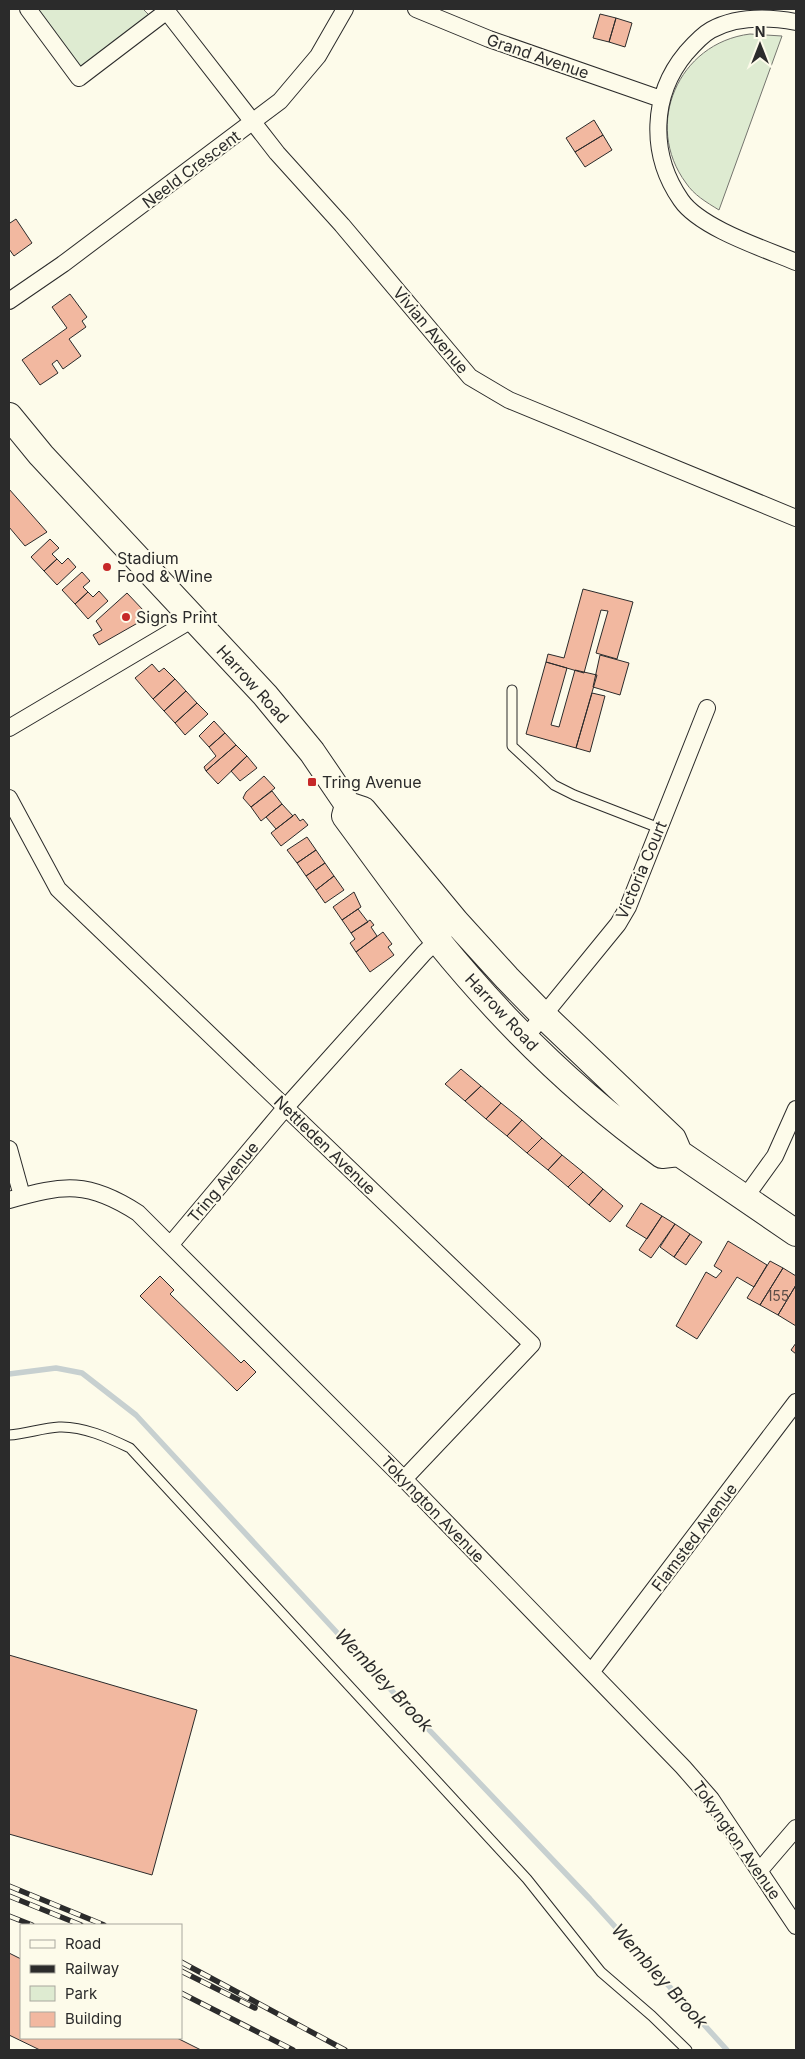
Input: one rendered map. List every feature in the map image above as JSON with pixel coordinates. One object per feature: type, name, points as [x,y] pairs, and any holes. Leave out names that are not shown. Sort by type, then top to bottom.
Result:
[{"type":"main road","name":"Harrow Road","points":[[12,426],[265,695],[312,752],[348,805],[363,810],[456,922],[544,1016],[673,1139],[679,1153],[796,1233]]},
{"type":"main road","name":"Harrow Road","points":[[348,805],[345,816],[438,940],[525,1038],[615,1121],[662,1155],[679,1153]]},
{"type":"street","points":[[28,9],[79,78],[166,10]]},
{"type":"street","name":"Neeld Crescent","points":[[9,301],[63,264],[280,101],[318,56],[345,9]]},
{"type":"street","name":"Grand Avenue","points":[[416,9],[489,40],[661,99]]},
{"type":"street","name":"Vivian Avenue","points":[[166,10],[253,123],[470,377],[510,400],[796,518]]},
{"type":"street","points":[[796,22],[761,17],[732,22],[711,30],[693,44],[674,67],[661,99],[657,130],[659,152],[666,172],[681,200],[692,212],[708,222],[796,262]]},
{"type":"street","points":[[9,728],[193,619]]},
{"type":"street","name":"Victoria Court","points":[[525,1038],[618,924],[628,907],[707,708]]},
{"type":"street","name":"Nettleden Avenue","points":[[9,798],[58,889],[532,1344],[404,1479]]},
{"type":"street","name":"Tring Avenue","points":[[171,1244],[286,1107],[424,953],[456,922]]},
{"type":"street","points":[[744,1199],[775,1156],[796,1109]]},
{"type":"street","points":[[9,1150],[15,1198]]},
{"type":"street","name":"Tokyngton Avenue","points":[[15,1198],[52,1189],[95,1191],[113,1197],[138,1213],[404,1479],[592,1671],[696,1781],[760,1870],[796,1926]]},
{"type":"street","name":"Flamsted Avenue","points":[[592,1671],[796,1402]]},
{"type":"street","points":[[760,1870],[796,1828]]},
{"type":"lane","points":[[512,690],[512,746],[554,784],[574,795],[659,828]]},
{"type":"lane","points":[[9,1435],[32,1433],[60,1427],[91,1432],[130,1448],[527,1878],[601,1972],[652,2016],[687,2050]]},
{"type":"green space","points":[[36,9],[143,9],[151,17],[80,70]]},
{"type":"green space","points":[[750,34],[782,36],[719,210],[693,191],[686,183],[673,160],[668,137],[668,113],[675,90],[687,70],[704,53],[725,41]]},
{"type":"building","points":[[600,14],[616,18],[609,42],[593,38]]},
{"type":"building","points":[[616,18],[632,23],[625,47],[609,42]]},
{"type":"building","points":[[594,120],[603,135],[575,152],[566,138]]},
{"type":"building","points":[[603,135],[612,150],[585,167],[575,152]]},
{"type":"building","points":[[16,219],[32,243],[14,256],[9,249],[9,221],[10,223]]},
{"type":"building","points":[[70,294],[87,317],[82,321],[86,327],[69,339],[81,356],[63,369],[57,360],[52,364],[58,373],[40,385],[22,360],[67,328],[52,307]]},
{"type":"building","points":[[9,489],[47,532],[25,546],[9,527]]},
{"type":"building","points":[[50,539],[59,548],[52,554],[57,559],[44,571],[31,557]]},
{"type":"building","points":[[68,558],[76,567],[57,585],[44,571],[57,559],[62,564]]},
{"type":"building","points":[[82,572],[90,581],[83,587],[88,592],[75,604],[62,590]]},
{"type":"building","points":[[583,589],[633,602],[617,659],[596,653],[608,611],[601,610],[584,673],[546,662],[548,654],[564,658]]},
{"type":"building","points":[[99,591],[108,601],[88,619],[75,604],[88,592],[93,597]]},
{"type":"building","points":[[127,593],[144,611],[143,620],[99,645],[93,635],[102,630],[96,621]]},
{"type":"building","points":[[600,655],[629,663],[620,695],[593,687]]},
{"type":"building","points":[[546,662],[567,668],[551,725],[559,727],[575,670],[597,675],[576,748],[526,734]]},
{"type":"building","points":[[152,664],[159,672],[164,668],[175,679],[153,699],[135,678]]},
{"type":"building","points":[[175,679],[186,691],[164,711],[153,699]]},
{"type":"building","points":[[186,691],[197,703],[175,723],[164,711]]},
{"type":"building","points":[[592,693],[605,696],[590,752],[576,748]]},
{"type":"building","points":[[197,703],[208,714],[185,735],[175,723]]},
{"type":"building","points":[[214,721],[225,733],[209,747],[199,736]]},
{"type":"building","points":[[225,733],[236,745],[206,771],[204,767],[216,756],[209,747]]},
{"type":"building","points":[[236,745],[247,756],[218,784],[206,771]]},
{"type":"building","points":[[247,756],[257,768],[240,781],[231,771]]},
{"type":"building","points":[[264,776],[275,788],[251,807],[243,798],[246,792]]},
{"type":"building","points":[[272,791],[282,804],[261,821],[251,807]]},
{"type":"building","points":[[282,804],[293,816],[276,829],[266,817]]},
{"type":"building","points":[[295,814],[300,821],[303,819],[308,825],[281,846],[271,833]]},
{"type":"building","points":[[307,837],[316,850],[297,863],[287,850]]},
{"type":"building","points":[[316,850],[325,863],[306,876],[297,863]]},
{"type":"building","points":[[325,863],[334,876],[316,890],[306,876]]},
{"type":"building","points":[[334,876],[344,890],[325,903],[316,890]]},
{"type":"building","points":[[354,892],[361,907],[342,920],[333,907]]},
{"type":"building","points":[[358,909],[368,922],[351,933],[342,920]]},
{"type":"building","points":[[370,920],[374,925],[371,927],[377,936],[356,952],[350,943],[355,939],[351,933]]},
{"type":"building","points":[[383,932],[392,944],[388,947],[394,955],[370,972],[356,952]]},
{"type":"building","points":[[461,1069],[481,1086],[465,1101],[445,1084]]},
{"type":"building","points":[[481,1086],[501,1103],[486,1119],[465,1101]]},
{"type":"building","points":[[501,1103],[522,1120],[507,1136],[486,1119]]},
{"type":"building","points":[[522,1120],[542,1138],[527,1153],[507,1136]]},
{"type":"building","points":[[542,1138],[562,1155],[548,1170],[527,1153]]},
{"type":"building","points":[[562,1155],[583,1172],[568,1187],[548,1170]]},
{"type":"building","points":[[583,1172],[603,1189],[589,1205],[568,1187]]},
{"type":"building","points":[[603,1189],[623,1206],[610,1222],[589,1205]]},
{"type":"building","points":[[641,1203],[662,1216],[647,1239],[626,1226]]},
{"type":"building","points":[[662,1216],[675,1224],[651,1258],[639,1250]]},
{"type":"building","points":[[675,1224],[690,1234],[674,1257],[660,1247]]},
{"type":"building","points":[[690,1234],[702,1242],[686,1265],[674,1257]]},
{"type":"building","points":[[728,1241],[767,1265],[754,1287],[737,1277],[697,1339],[676,1326],[706,1272],[716,1278],[722,1271],[714,1266]]},
{"type":"building","points":[[770,1261],[783,1268],[760,1305],[747,1298]]},
{"type":"building","points":[[783,1268],[796,1276],[796,1285],[778,1315],[760,1305]]},
{"type":"building","points":[[160,1276],[174,1290],[170,1294],[241,1363],[244,1360],[256,1372],[237,1391],[140,1296]]},
{"type":"building","points":[[796,1285],[796,1326],[778,1315]]},
{"type":"building","points":[[796,1343],[796,1354],[791,1350]]},
{"type":"building","points":[[9,1655],[197,1710],[152,1875],[9,1834]]},
{"type":"building","points":[[9,1953],[20,1958],[20,2039],[179,2039],[201,2050],[40,2050],[9,2035]]},
{"type":"waterway","name":"Wembley Brook","points":[[9,1374],[56,1368],[82,1373],[136,1415],[354,1651],[590,1899],[727,2050]]},
{"type":"railway","points":[[9,1886],[102,1924]]},
{"type":"railway","points":[[9,1896],[79,1924]]},
{"type":"railway","points":[[9,1916],[29,1924]]},
{"type":"railway","points":[[182,1963],[345,2050]]},
{"type":"railway","points":[[182,1972],[255,2008]]},
{"type":"railway","points":[[182,1994],[293,2050]]},
{"type":"place","name":"Stadium Food & Wine","points":[[107,567]]},
{"type":"place","name":"Signs Print","points":[[126,617]]},
{"type":"place","name":"Tring Avenue","points":[[312,782]]}]
